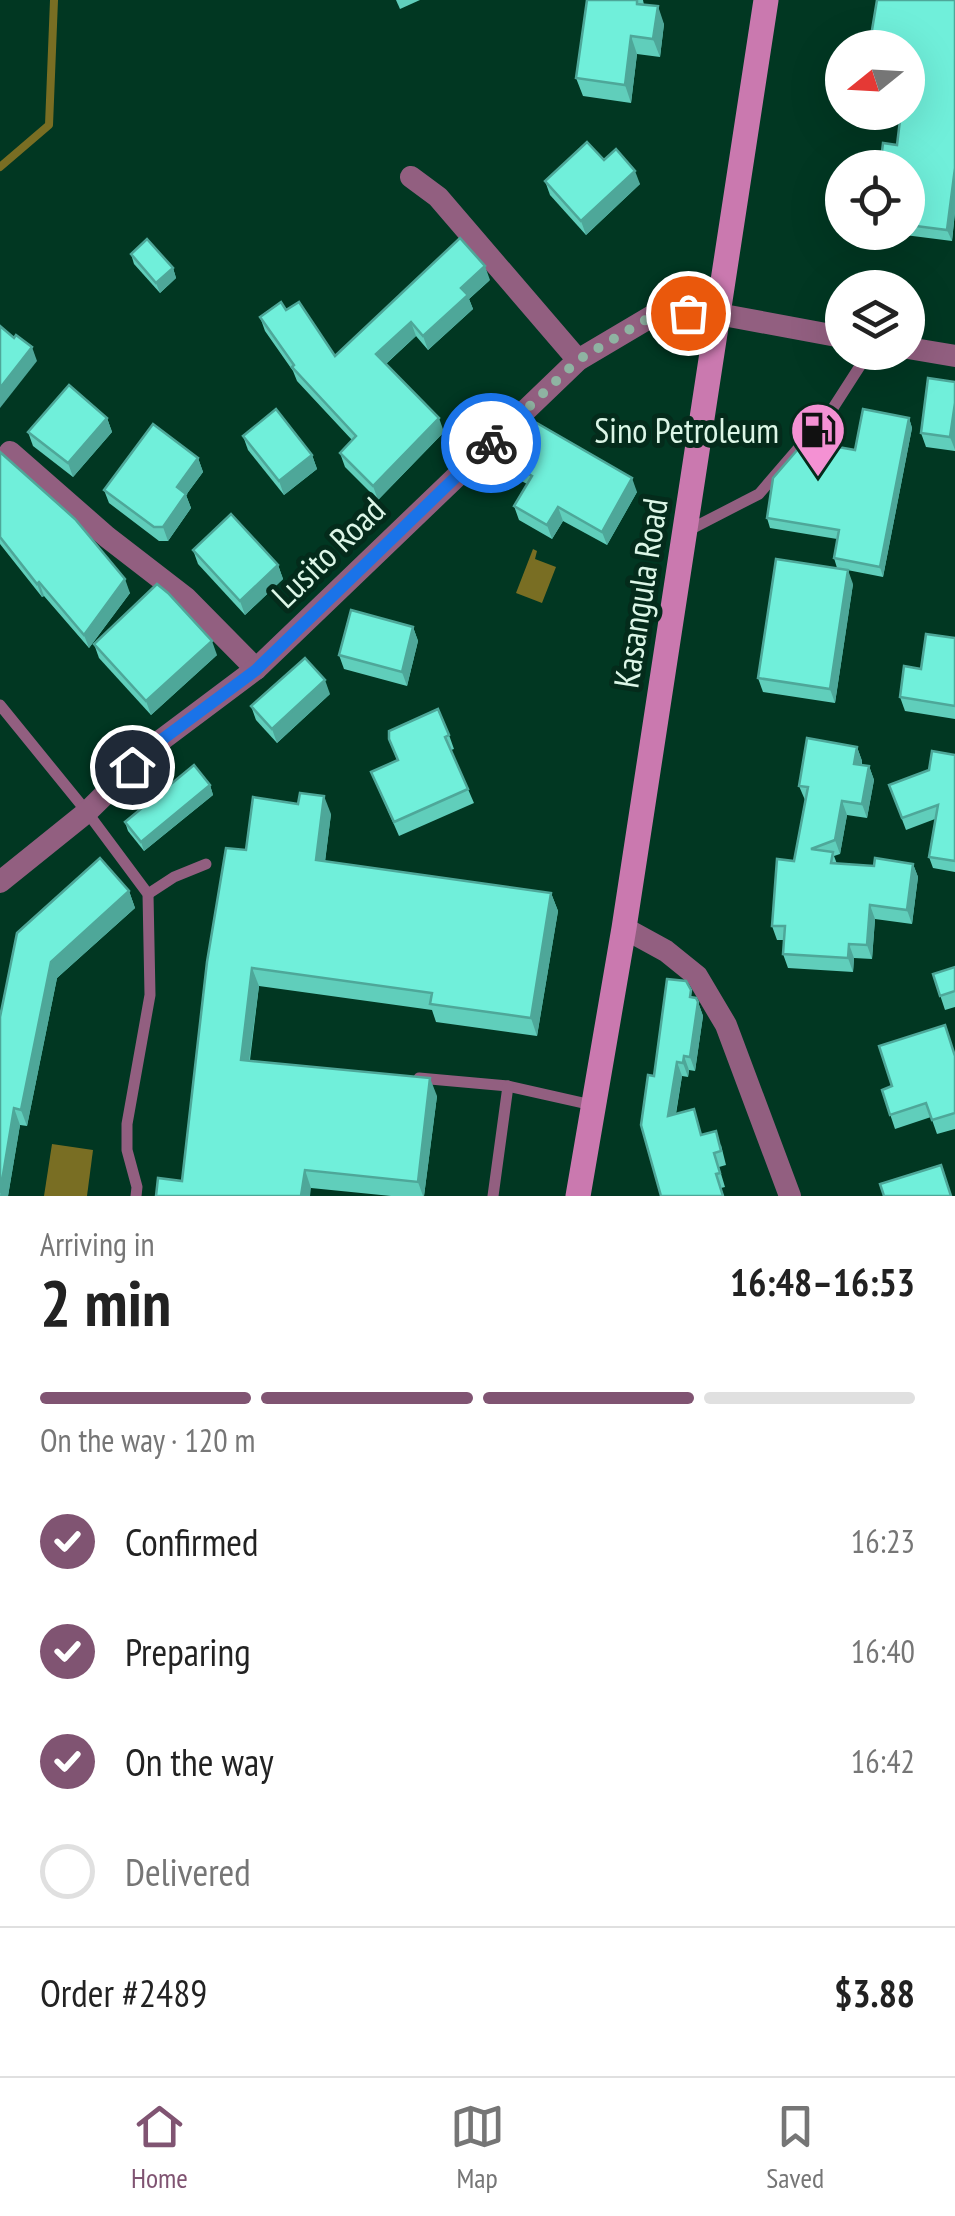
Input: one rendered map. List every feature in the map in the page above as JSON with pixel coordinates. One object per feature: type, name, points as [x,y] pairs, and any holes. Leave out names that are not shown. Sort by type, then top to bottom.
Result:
[{"type":"main road","name":"Kasangula Road","points":[[578,1196],[624,928],[766,0]]},
{"type":"street","points":[[410,176],[438,197],[578,360]]},
{"type":"street","name":"Lusito Road","points":[[0,882],[86,812],[156,744],[256,670],[578,360],[659,312],[718,314],[825,333]]},
{"type":"street","points":[[925,351],[955,356]]},
{"type":"street","points":[[10,452],[107,537],[186,598],[256,670]]},
{"type":"street","points":[[624,928],[666,951],[697,976],[726,1026],[790,1196]]},
{"type":"lane","points":[[685,532],[759,494],[833,408],[857,370]]},
{"type":"lane","points":[[3,713],[148,894],[150,995],[126,1124],[136,1196]]},
{"type":"lane","points":[[148,894],[174,877],[206,864]]},
{"type":"lane","points":[[412,1078],[508,1086],[592,1105]]},
{"type":"lane","points":[[493,1196],[508,1086]]},
{"type":"shaded area","points":[[533,549],[537,551],[535,559],[556,567],[542,603],[516,593]]},
{"type":"shaded area","points":[[52,1144],[93,1150],[87,1196],[44,1196]]},
{"type":"building","points":[[587,0],[637,0],[637,4],[658,6],[653,39],[631,36],[625,85],[576,78]]},
{"type":"building","points":[[877,0],[955,0],[955,168],[947,230],[925,227],[925,150],[882,150],[883,143],[897,145],[899,130],[925,130],[925,30],[872,30]]},
{"type":"building","points":[[587,142],[604,160],[616,149],[635,171],[581,221],[545,181]]},
{"type":"building","points":[[460,238],[485,266],[461,288],[468,295],[423,336],[411,322],[376,354],[439,418],[373,486],[340,453],[356,436],[292,367],[260,317],[281,302],[286,310],[299,302],[335,356]]},
{"type":"building","points":[[147,239],[173,268],[156,283],[131,254]]},
{"type":"building","points":[[0,326],[32,347],[0,388]]},
{"type":"building","points":[[928,378],[955,382],[950,437],[921,433]]},
{"type":"building","points":[[69,385],[107,418],[68,463],[28,432]]},
{"type":"building","points":[[276,409],[312,455],[279,481],[243,436]]},
{"type":"building","points":[[863,409],[909,418],[880,567],[834,558],[839,530],[767,518],[773,478],[805,441],[855,450]]},
{"type":"building","points":[[535,422],[632,478],[602,532],[558,507],[547,525],[514,506],[532,476],[511,464]]},
{"type":"building","points":[[153,424],[198,458],[177,487],[186,494],[163,527],[154,527],[104,490]]},
{"type":"building","points":[[0,452],[75,519],[125,579],[84,635],[0,537]]},
{"type":"building","points":[[231,514],[278,565],[240,601],[193,550]]},
{"type":"building","points":[[776,559],[848,570],[830,689],[758,678]]},
{"type":"building","points":[[157,584],[212,641],[146,701],[94,644]]},
{"type":"building","points":[[351,610],[413,627],[402,672],[339,655]]},
{"type":"building","points":[[926,634],[955,638],[955,706],[900,697],[904,666],[921,669]]},
{"type":"building","points":[[305,658],[325,680],[272,729],[251,706]]},
{"type":"building","points":[[438,709],[449,735],[445,737],[468,789],[394,822],[371,772],[398,760],[389,731]]},
{"type":"building","points":[[807,738],[857,747],[854,764],[869,766],[862,804],[842,801],[835,840],[811,849],[833,852],[831,863],[874,866],[875,858],[913,864],[907,910],[870,905],[867,945],[849,944],[848,958],[783,954],[785,926],[772,926],[777,859],[794,861],[808,787],[799,786]]},
{"type":"building","points":[[932,751],[955,755],[955,861],[929,857],[938,805],[902,818],[889,785],[929,770]]},
{"type":"building","points":[[194,765],[210,785],[141,842],[125,822]]},
{"type":"building","points":[[300,793],[324,796],[316,860],[551,893],[531,1018],[430,1004],[432,993],[252,968],[241,1060],[430,1078],[418,1182],[305,1170],[301,1196],[156,1196],[158,1178],[182,1181],[207,962],[226,848],[246,850],[253,797],[298,804]]},
{"type":"building","points":[[100,858],[129,891],[51,962],[21,1110],[14,1108],[0,1193],[0,1017],[17,933]]},
{"type":"building","points":[[955,967],[955,991],[940,996],[933,974]]},
{"type":"building","points":[[667,979],[686,981],[690,997],[698,1002],[690,1057],[684,1056],[683,1063],[677,1062],[668,1116],[694,1109],[701,1135],[716,1131],[721,1151],[714,1153],[720,1173],[716,1174],[723,1196],[661,1196],[641,1125],[648,1075],[654,1076]]},
{"type":"building","points":[[945,1025],[955,1056],[955,1113],[932,1120],[926,1103],[890,1115],[882,1090],[892,1086],[879,1046]]},
{"type":"building","points":[[941,1165],[951,1196],[884,1196],[880,1184]]},
{"type":"waterway","points":[[0,167],[49,125],[54,0]]},
{"type":"way so far","points":[[491,443],[578,360],[659,312],[688,313]]},
{"type":"place","name":"Sino Petroleum","points":[[818,479]]},
{"type":"route","points":[[132,767],[156,744],[256,670],[491,443]]}]
